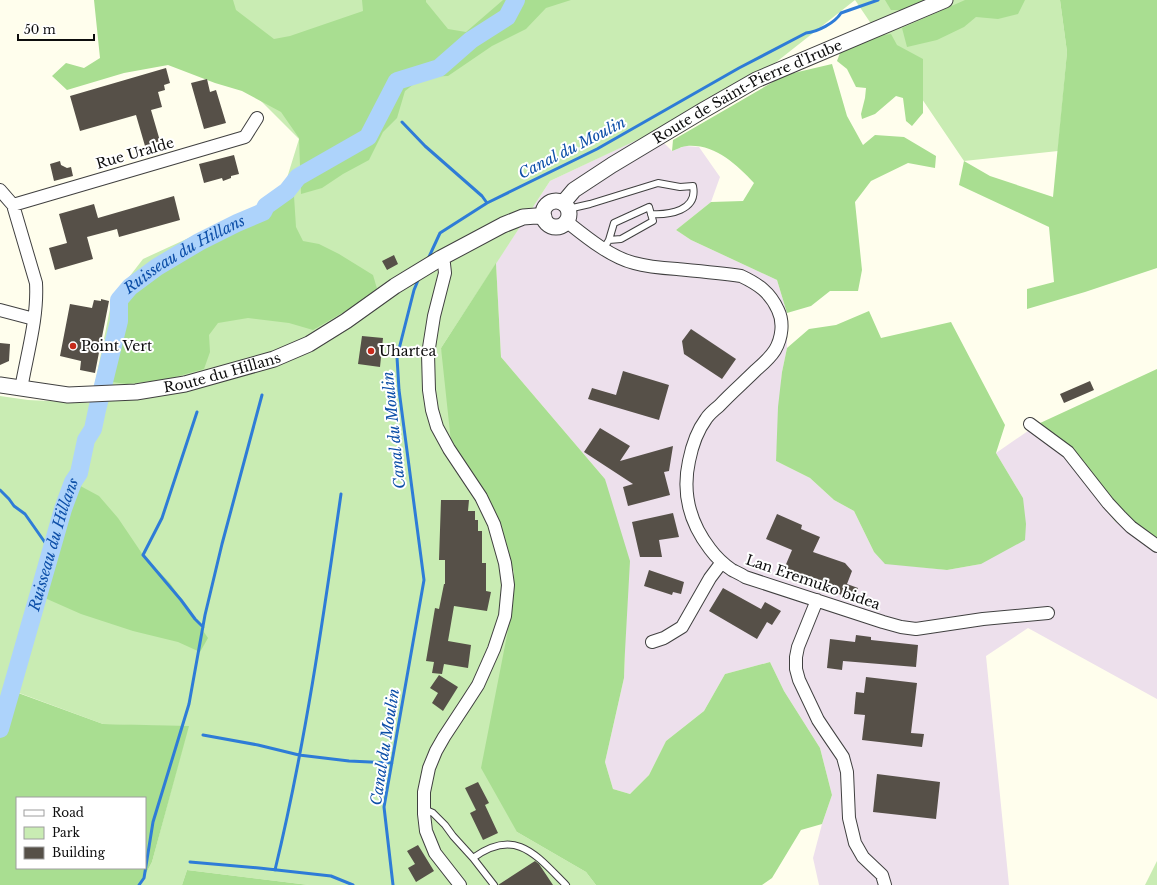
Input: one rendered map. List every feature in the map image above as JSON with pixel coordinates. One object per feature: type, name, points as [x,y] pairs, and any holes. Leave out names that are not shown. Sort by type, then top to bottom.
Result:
[{"type":"street","name":"Route de Saint-Pierre d'Irube","points":[[566,211],[574,190],[612,165],[732,93],[756,80],[945,0]]},
{"type":"street","name":"Rue Uralde","points":[[13,205],[245,137],[257,118]]},
{"type":"street","points":[[0,190],[13,205],[36,283],[34,319],[21,389]]},
{"type":"street","points":[[555,201],[566,211],[561,225],[552,226],[545,221],[544,216],[547,204],[555,201]]},
{"type":"street","name":"Lan Eremuko bidea","points":[[566,211],[583,234],[606,244],[619,258],[646,266],[741,276],[754,282],[766,292],[775,303],[781,315],[779,342],[774,352],[706,418],[696,435],[691,451],[687,470],[688,504],[691,517],[702,539],[722,562],[732,570],[745,577],[901,627],[916,629],[983,619],[1048,613]]},
{"type":"street","points":[[460,885],[435,853],[426,831],[424,792],[429,768],[436,751],[478,685],[494,649],[505,616],[508,585],[505,563],[494,524],[481,497],[437,427],[432,410],[429,390],[428,354],[434,316],[445,273],[444,264],[441,258],[503,225],[523,218],[544,216]]},
{"type":"street","name":"Route du Hillans","points":[[0,386],[68,394],[136,392],[185,384],[274,360],[309,344],[346,321],[395,286],[441,258]]},
{"type":"street","points":[[0,310],[34,319]]},
{"type":"street","points":[[1030,424],[1068,452],[1108,503],[1121,517],[1131,527],[1157,546]]},
{"type":"street","points":[[652,642],[664,638],[682,627],[710,578],[722,562]]},
{"type":"street","points":[[816,600],[798,647],[796,669],[799,680],[818,720],[843,757],[847,772],[849,818],[855,843],[863,857],[882,876],[885,885]]},
{"type":"lane","points":[[566,211],[658,183],[680,187],[693,186],[693,197],[689,204],[683,209],[662,214],[651,214]]},
{"type":"lane","points":[[649,207],[653,221],[621,239],[606,244],[614,223],[649,207]]},
{"type":"lane","points":[[424,809],[433,813],[445,825],[494,885]]},
{"type":"lane","points":[[472,858],[484,850],[502,844],[520,846],[541,859],[566,885]]},
{"type":"shaded area","points":[[653,132],[672,151],[685,146],[699,147],[720,177],[711,202],[676,230],[691,240],[777,280],[787,313],[787,348],[782,372],[776,461],[810,478],[834,500],[854,511],[874,552],[885,563],[947,570],[981,564],[1023,498],[996,453],[1038,424],[1115,521],[1157,553],[1157,699],[1028,628],[986,656],[1009,885],[819,885],[813,858],[822,824],[832,795],[820,748],[784,691],[770,662],[725,674],[704,711],[666,741],[649,775],[630,794],[613,789],[605,762],[624,678],[625,651],[605,479],[501,357],[496,263],[550,181]]},
{"type":"green space","points":[[94,0],[233,0],[236,10],[274,39],[290,36],[363,11],[362,0],[426,0],[426,2],[448,29],[466,32],[503,0],[571,0],[546,8],[526,29],[492,46],[448,76],[423,77],[405,91],[397,118],[383,132],[369,160],[343,174],[322,188],[301,194],[299,138],[281,112],[242,91],[215,83],[168,65],[124,73],[67,90],[52,76],[66,63],[84,68],[100,58]]},
{"type":"green space","points":[[166,0],[855,0],[737,93],[550,181],[441,348],[514,569],[509,625],[517,832],[586,872],[596,885],[309,885],[187,870],[182,885],[140,885],[152,862],[188,727],[103,724],[11,690],[0,712],[0,396],[28,400],[91,403],[112,299],[143,259],[232,218],[266,206],[287,178],[299,139],[240,80]]},
{"type":"green space","points":[[855,0],[1060,0],[1067,52],[1058,151],[964,161]]},
{"type":"green space","points":[[885,0],[933,0],[910,10],[891,10]]},
{"type":"green space","points":[[965,0],[1025,0],[1018,14],[998,19],[976,17],[964,27],[937,40],[907,47],[902,28]]},
{"type":"green space","points":[[1060,0],[1157,0],[1157,268],[1085,292],[1027,309],[1027,289],[1054,282],[1049,227],[959,185],[964,161],[990,176],[1053,197],[1067,52]]},
{"type":"green space","points":[[891,34],[897,45],[923,59],[923,113],[912,126],[906,121],[903,98],[896,96],[875,114],[862,119],[861,114],[866,88],[856,87],[847,69],[837,61],[840,53],[851,45],[869,37]]},
{"type":"green space","points":[[832,64],[847,116],[863,145],[875,135],[904,137],[936,156],[935,168],[908,163],[871,181],[855,202],[862,270],[858,291],[830,291],[811,306],[787,313],[777,280],[691,240],[676,230],[711,202],[743,201],[754,183],[732,162],[707,148],[687,146],[672,151],[673,140],[785,75]]},
{"type":"green space","points":[[287,191],[294,196],[296,227],[303,241],[319,244],[339,254],[373,275],[378,292],[313,330],[289,323],[248,318],[218,323],[209,335],[210,352],[204,369],[168,379],[127,384],[104,381],[126,291],[140,280],[193,246],[250,217]]},
{"type":"green space","points":[[496,263],[501,357],[605,479],[630,561],[624,678],[605,762],[613,789],[630,794],[649,775],[666,741],[704,711],[725,674],[770,662],[784,691],[820,748],[832,795],[822,824],[801,830],[772,878],[762,885],[596,885],[586,872],[517,832],[481,768],[509,625],[514,572],[497,519],[451,442],[441,348]]},
{"type":"green space","points":[[869,311],[881,338],[951,322],[1005,425],[996,453],[1023,498],[1026,524],[1025,540],[981,564],[947,570],[885,564],[874,552],[854,511],[834,500],[810,478],[776,461],[778,407],[782,372],[787,348],[809,329],[836,325]]},
{"type":"green space","points":[[1157,369],[1157,553],[1115,521],[1038,424]]},
{"type":"green space","points":[[73,482],[99,496],[118,518],[143,555],[170,583],[208,638],[200,652],[178,642],[133,631],[81,614],[38,595],[63,509]]},
{"type":"green space","points":[[10,690],[103,724],[189,726],[152,862],[140,885],[0,885],[0,712]]},
{"type":"green space","points":[[1157,861],[1157,885],[1145,885]]},
{"type":"green space","points":[[187,870],[309,885],[182,885]]},
{"type":"building","points":[[166,68],[170,83],[164,85],[165,90],[158,92],[162,107],[151,110],[160,141],[145,146],[136,115],[80,131],[70,96]]},
{"type":"building","points":[[207,79],[210,92],[216,90],[226,123],[204,129],[191,83]]},
{"type":"building","points":[[234,155],[239,174],[231,176],[231,178],[223,181],[222,178],[204,183],[199,164]]},
{"type":"building","points":[[60,161],[61,165],[67,168],[71,167],[73,176],[54,181],[50,164]]},
{"type":"building","points":[[174,196],[180,220],[119,237],[117,229],[87,237],[93,259],[55,270],[49,248],[67,243],[59,214],[94,204],[98,218]]},
{"type":"building","points":[[394,255],[398,264],[387,270],[382,261]]},
{"type":"building","points":[[101,299],[109,301],[95,373],[80,370],[81,361],[60,356],[70,304],[92,308],[94,300],[101,301]]},
{"type":"building","points":[[691,329],[736,359],[722,379],[684,354],[682,341]]},
{"type":"building","name":"Uhartea","points":[[362,336],[383,338],[380,367],[358,364]]},
{"type":"building","points":[[0,343],[10,344],[9,361],[0,365]]},
{"type":"building","points":[[623,371],[669,385],[659,420],[588,399],[592,388],[616,395]]},
{"type":"building","points":[[1090,381],[1094,390],[1064,403],[1060,394]]},
{"type":"building","points":[[600,428],[630,446],[620,461],[673,446],[669,471],[664,472],[670,495],[628,506],[623,487],[633,484],[584,452]]},
{"type":"building","points":[[441,500],[469,500],[468,511],[475,511],[475,520],[478,520],[478,531],[482,531],[482,563],[486,563],[486,591],[491,592],[487,611],[454,606],[448,641],[471,645],[468,668],[444,664],[442,674],[432,673],[434,662],[426,661],[435,608],[439,609],[445,584],[445,560],[439,560]]},
{"type":"building","points":[[673,513],[679,537],[659,540],[662,557],[640,557],[632,522]]},
{"type":"building","points":[[777,514],[802,525],[801,529],[820,537],[813,552],[845,563],[852,571],[847,584],[858,588],[854,599],[836,593],[837,588],[784,569],[792,550],[766,539]]},
{"type":"building","points":[[649,570],[684,582],[681,594],[673,592],[672,595],[644,586]]},
{"type":"building","points":[[723,588],[761,609],[765,602],[781,611],[772,625],[767,622],[757,639],[709,611]]},
{"type":"building","points":[[856,635],[871,637],[871,640],[918,645],[916,667],[843,661],[842,670],[827,668],[830,639],[855,642]]},
{"type":"building","points":[[439,675],[458,687],[443,711],[432,703],[438,693],[430,688]]},
{"type":"building","points":[[866,677],[917,683],[911,733],[924,734],[922,747],[862,740],[865,715],[854,714],[856,692],[864,693]]},
{"type":"building","points":[[877,774],[940,782],[936,819],[873,812]]},
{"type":"building","points":[[478,782],[489,803],[485,805],[498,833],[483,840],[470,813],[476,810],[465,788]]},
{"type":"building","points":[[418,845],[434,871],[416,882],[408,868],[415,864],[407,851]]},
{"type":"building","points":[[535,861],[539,864],[553,885],[498,885]]},
{"type":"waterway","name":"Ruisseau du Hillans","points":[[0,729],[63,509],[73,482],[79,473],[86,440],[93,429],[119,321],[119,300],[130,287],[157,267],[199,242],[263,212],[266,206],[287,191],[298,177],[368,137],[397,81],[439,68],[471,40],[507,17],[516,0]]},
{"type":"waterway","name":"Canal du Moulin","points":[[428,259],[440,233],[487,203],[597,149],[739,68],[806,33],[815,31],[825,26],[835,20],[841,13],[878,0]]},
{"type":"waterway","points":[[402,122],[425,146],[482,196],[487,203]]},
{"type":"waterway","name":"Canal du Moulin","points":[[393,885],[384,807],[424,580],[399,390],[397,357],[414,290],[419,278]]},
{"type":"waterway","points":[[146,866],[153,822],[189,704],[205,615],[222,544],[262,395]]},
{"type":"waterway","points":[[197,412],[162,518],[143,555],[203,627]]},
{"type":"waterway","points":[[0,490],[14,506],[25,514],[51,551]]},
{"type":"waterway","points":[[275,870],[286,823],[304,730],[320,636],[341,494]]},
{"type":"waterway","points":[[203,735],[258,745],[299,755],[349,761],[392,763]]},
{"type":"waterway","points":[[190,862],[331,876],[353,885]]},
{"type":"waterway","points":[[139,885],[144,878],[145,869]]},
{"type":"place","name":"Point Vert","points":[[73,346]]},
{"type":"place","name":"Uhartea","points":[[371,351]]}]
